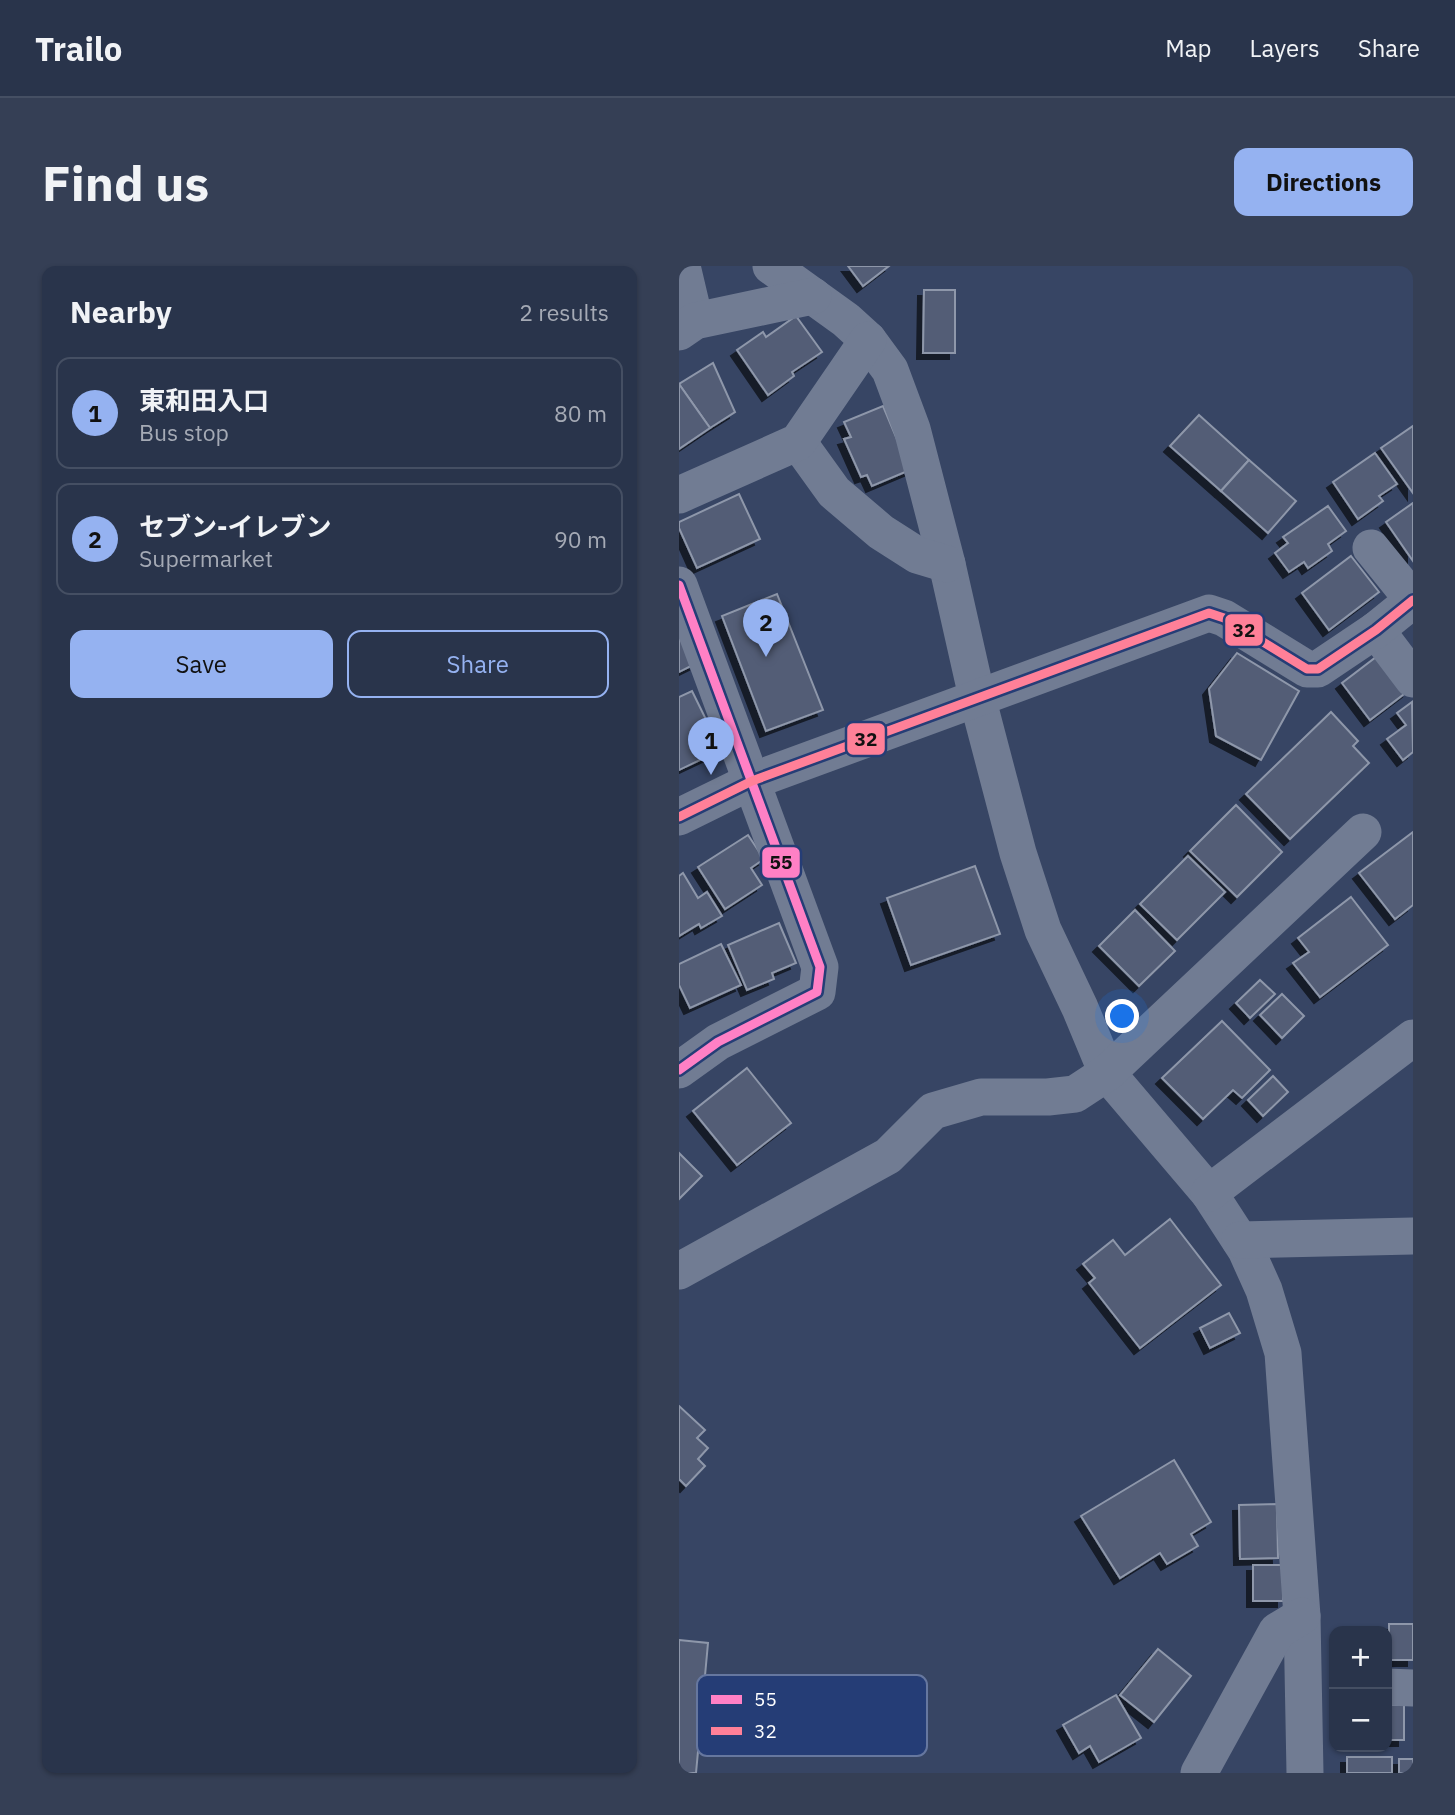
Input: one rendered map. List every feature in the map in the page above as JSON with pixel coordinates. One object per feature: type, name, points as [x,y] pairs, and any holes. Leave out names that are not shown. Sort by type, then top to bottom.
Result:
[{"type":"street","points":[[682,266],[687,326],[813,296]]},
{"type":"street","points":[[771,266],[846,320],[868,340],[890,370],[912,429],[947,564],[977,697],[1018,853],[1043,930],[1107,1073],[1209,1193],[1240,1240],[1264,1290],[1283,1353],[1301,1616],[1319,1686],[1305,1773]]},
{"type":"street","points":[[679,495],[798,442],[868,340]]},
{"type":"street","points":[[798,442],[834,492],[881,532],[918,555],[947,564]]},
{"type":"street","points":[[679,817],[753,781],[1209,613],[1224,618],[1307,669],[1318,669],[1376,631],[1413,600],[1371,548]]},
{"type":"street","points":[[679,585],[820,967],[817,992],[718,1042],[679,1070]]},
{"type":"street","points":[[1376,631],[1413,678]]},
{"type":"street","points":[[679,1270],[888,1156],[933,1111],[981,1097],[1048,1097],[1075,1094],[1107,1073],[1363,832]]},
{"type":"street","points":[[1209,1193],[1413,1038]]},
{"type":"street","points":[[1240,1240],[1413,1236]]},
{"type":"street","points":[[1199,1773],[1277,1631],[1301,1616]]},
{"type":"street","points":[[1392,1687],[1413,1688]]},
{"type":"building","points":[[848,266],[889,266],[863,286]]},
{"type":"building","points":[[924,290],[955,290],[955,353],[923,353]]},
{"type":"building","points":[[796,316],[822,352],[792,372],[794,376],[768,395],[737,350],[763,332],[766,337]]},
{"type":"building","points":[[713,363],[735,412],[710,428],[679,384]]},
{"type":"building","points":[[679,384],[710,428],[679,449]]},
{"type":"building","points":[[883,406],[910,470],[872,486],[867,475],[861,477],[844,439],[851,437],[844,422]]},
{"type":"building","points":[[1199,415],[1249,460],[1221,491],[1170,446]]},
{"type":"building","points":[[1413,426],[1413,493],[1381,448]]},
{"type":"building","points":[[1375,453],[1397,484],[1379,496],[1383,501],[1358,519],[1333,482]]},
{"type":"building","points":[[1249,460],[1296,501],[1268,533],[1221,491]]},
{"type":"building","points":[[739,494],[760,539],[697,568],[679,528],[679,522]]},
{"type":"building","points":[[1413,503],[1413,561],[1386,522]]},
{"type":"building","points":[[1328,506],[1346,531],[1328,544],[1332,551],[1308,568],[1304,562],[1289,572],[1275,553],[1288,543],[1283,537]]},
{"type":"building","points":[[1351,556],[1379,592],[1329,630],[1302,593]]},
{"type":"building","points":[[777,594],[823,710],[766,731],[722,616]]},
{"type":"building","points":[[679,631],[695,664],[679,672]]},
{"type":"building","points":[[1237,653],[1299,691],[1261,760],[1216,736],[1209,689]]},
{"type":"building","points":[[1380,654],[1408,691],[1370,720],[1342,683]]},
{"type":"building","points":[[692,691],[721,750],[679,770],[679,697]]},
{"type":"building","points":[[1412,702],[1413,752],[1403,760],[1387,739],[1406,725],[1397,713]]},
{"type":"building","points":[[1331,712],[1358,741],[1353,746],[1369,763],[1290,839],[1246,794]]},
{"type":"building","points":[[1236,805],[1282,852],[1237,897],[1190,851]]},
{"type":"building","points":[[1413,832],[1413,905],[1395,919],[1359,873]]},
{"type":"building","points":[[748,835],[764,859],[751,868],[762,885],[725,909],[698,867]]},
{"type":"building","points":[[1188,856],[1225,892],[1177,940],[1140,904]]},
{"type":"building","points":[[975,866],[1000,934],[911,965],[887,898]]},
{"type":"building","points":[[683,873],[698,898],[707,892],[722,916],[701,928],[699,924],[679,936],[679,876]]},
{"type":"building","points":[[1351,897],[1388,945],[1320,997],[1293,963],[1309,952],[1298,938]]},
{"type":"building","points":[[1135,910],[1175,951],[1139,986],[1099,946]]},
{"type":"building","points":[[779,923],[796,963],[772,973],[774,979],[747,990],[728,945]]},
{"type":"building","points":[[721,944],[741,985],[690,1008],[679,985],[679,964]]},
{"type":"building","points":[[1260,980],[1275,994],[1250,1018],[1236,1003]]},
{"type":"building","points":[[1282,994],[1304,1016],[1282,1038],[1260,1015]]},
{"type":"building","points":[[1222,1021],[1270,1070],[1242,1098],[1233,1090],[1203,1119],[1162,1078]]},
{"type":"building","points":[[747,1068],[791,1123],[737,1165],[693,1111]]},
{"type":"building","points":[[1273,1076],[1288,1092],[1263,1116],[1248,1100]]},
{"type":"building","points":[[679,1153],[702,1176],[679,1199]]},
{"type":"building","points":[[1170,1219],[1221,1285],[1140,1348],[1089,1283],[1095,1278],[1083,1264],[1113,1240],[1125,1255]]},
{"type":"building","points":[[1229,1313],[1240,1333],[1210,1348],[1200,1328]]},
{"type":"building","points":[[679,1406],[705,1430],[697,1438],[708,1448],[698,1459],[705,1466],[686,1486],[679,1479]]},
{"type":"building","points":[[1174,1460],[1211,1522],[1191,1534],[1198,1546],[1167,1564],[1160,1553],[1120,1578],[1081,1516]]},
{"type":"building","points":[[1277,1504],[1278,1558],[1240,1559],[1239,1505]]},
{"type":"building","points":[[1253,1565],[1283,1565],[1283,1601],[1253,1601]]},
{"type":"building","points":[[1413,1624],[1413,1660],[1392,1660],[1392,1626],[1389,1626]]},
{"type":"building","points":[[679,1640],[708,1643],[705,1675],[697,1675],[696,1773],[679,1773]]},
{"type":"building","points":[[1158,1649],[1191,1676],[1154,1722],[1120,1695]]},
{"type":"building","points":[[1116,1695],[1141,1738],[1099,1762],[1090,1746],[1079,1753],[1063,1725]]},
{"type":"building","points":[[1392,1705],[1404,1705],[1404,1740],[1392,1740]]},
{"type":"building","points":[[1347,1757],[1392,1757],[1392,1773],[1347,1773]]},
{"type":"building","points":[[1399,1759],[1413,1759],[1413,1773],[1399,1773]]},
{"type":"transit line","name":"55","points":[[679,585],[820,967],[817,992],[718,1042],[679,1070]]},
{"type":"transit line","name":"32","points":[[679,817],[752,781],[1209,613],[1224,618],[1307,669],[1318,669],[1376,630],[1413,600]]},
{"type":"place","name":"セブン-イレブン","points":[[766,657]]},
{"type":"place","name":"東和田入口","points":[[711,775]]}]
